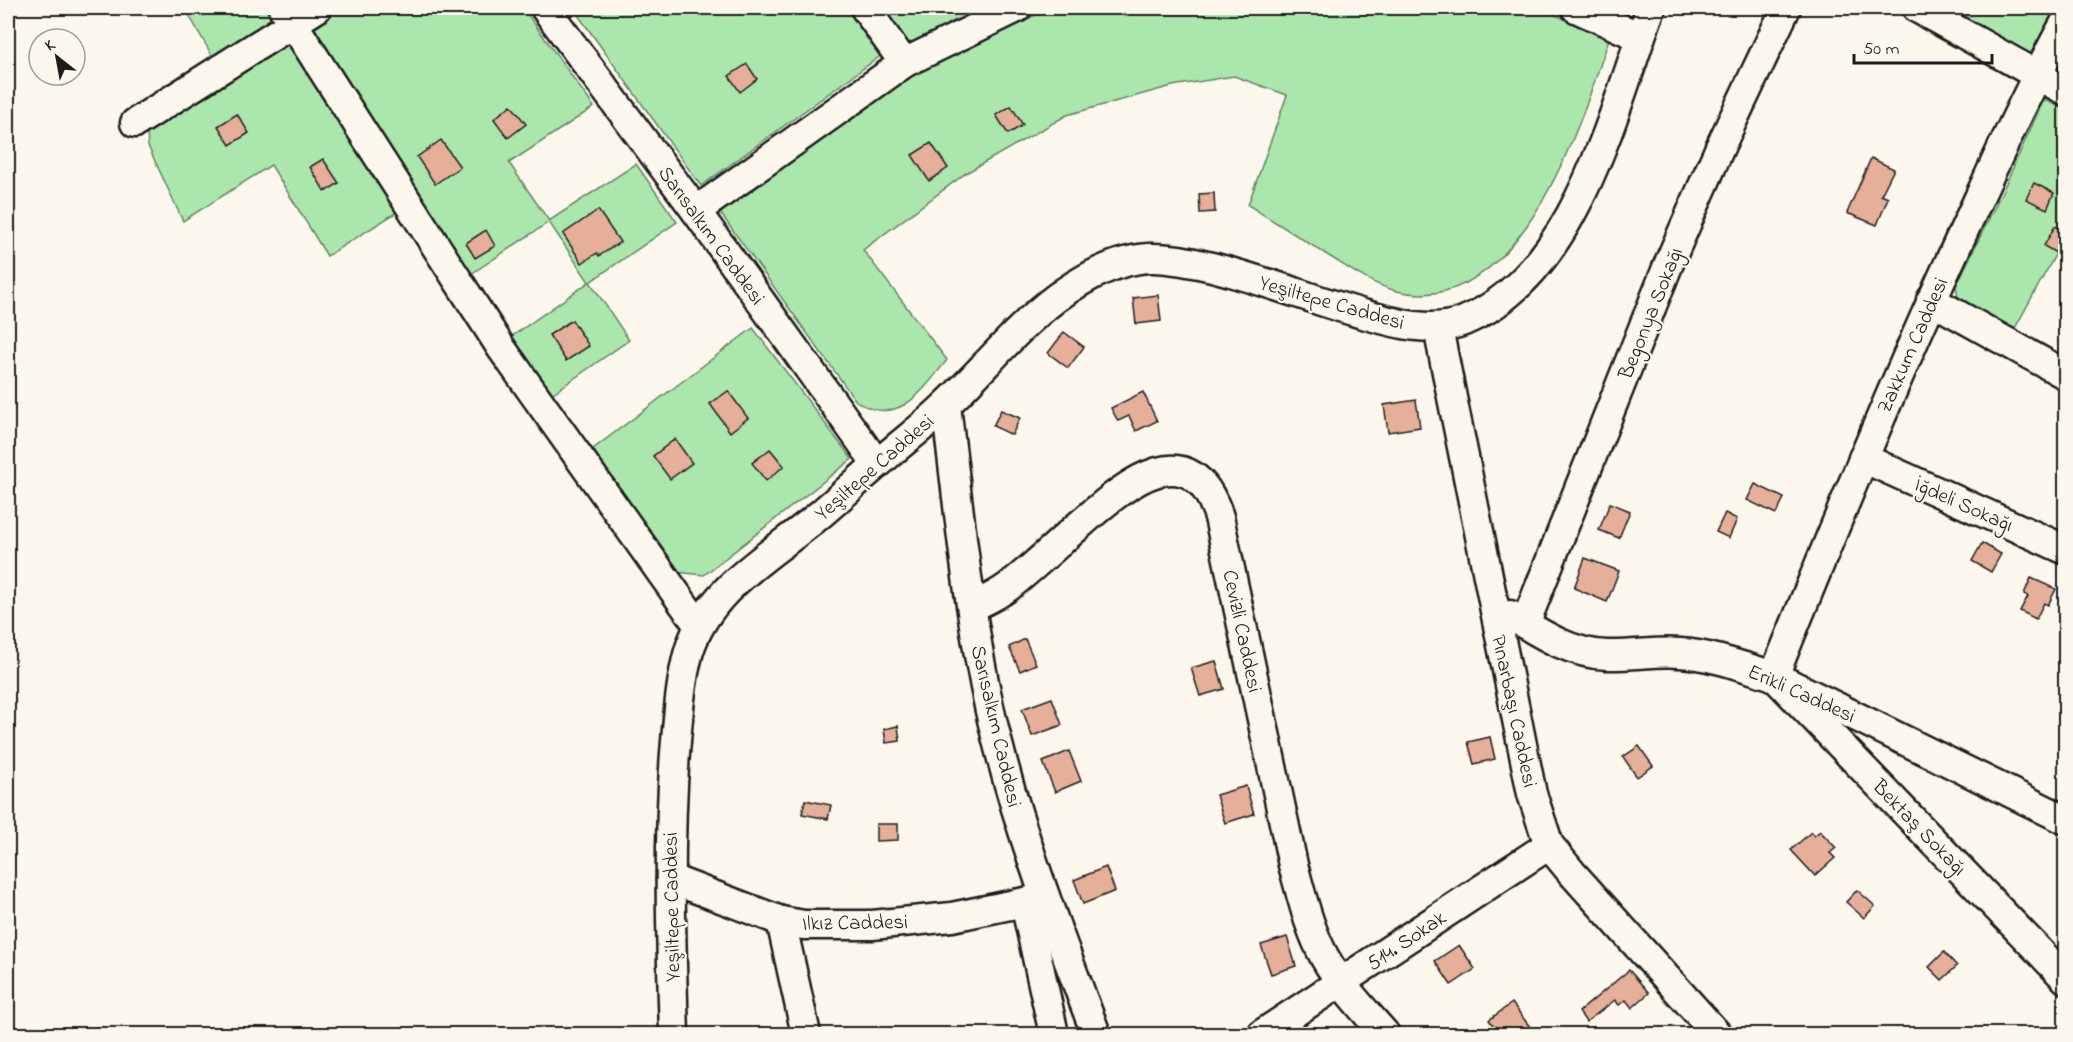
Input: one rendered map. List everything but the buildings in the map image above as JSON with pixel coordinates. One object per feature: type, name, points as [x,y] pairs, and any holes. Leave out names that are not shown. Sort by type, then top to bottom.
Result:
[{"type":"street","points":[[135,123],[288,15],[317,8]]},
{"type":"street","name":"Sarısalkım Caddesi","points":[[545,8],[696,211],[877,464]]},
{"type":"street","points":[[865,8],[904,63]]},
{"type":"street","points":[[696,211],[904,63],[1017,8]]},
{"type":"street","points":[[1576,8],[1640,37]]},
{"type":"street","points":[[1438,328],[1461,322],[1504,297],[1554,244],[1590,175],[1608,132],[1651,8]]},
{"type":"street","name":"Begonya Sokağı","points":[[1525,624],[1669,263],[1721,145],[1786,8]]},
{"type":"street","points":[[1917,8],[2066,91]]},
{"type":"street","points":[[288,15],[502,349],[699,626]]},
{"type":"street","name":"Zakkum Caddesi","points":[[1774,676],[1863,458],[1931,300],[2036,75],[2066,21]]},
{"type":"street","name":"Yeşiltepe Caddesi","points":[[674,1035],[670,833],[678,721],[689,652],[699,626],[713,605],[732,585],[819,515],[946,406],[1021,328],[1056,298],[1092,276],[1125,261],[1154,258],[1188,262],[1236,273],[1383,320],[1438,328]]},
{"type":"street","points":[[1931,300],[2066,375]]},
{"type":"street","name":"Pınarbaşı Caddesi","points":[[1438,328],[1532,794],[1549,845],[1717,1035]]},
{"type":"street","name":"Sarısalkım Caddesi","points":[[946,406],[972,607],[990,710],[1019,819],[1034,900],[1096,1035]]},
{"type":"street","name":"İğdeli Sokağı","points":[[1863,458],[2066,550]]},
{"type":"street","name":"Cevizli Caddesi","points":[[972,607],[1009,586],[1090,515],[1140,478],[1155,472],[1182,471],[1194,477],[1207,490],[1214,501],[1219,517],[1296,877],[1314,935],[1324,956],[1342,982],[1385,1035]]},
{"type":"street","name":"Erikli Caddesi","points":[[1493,604],[1545,636],[1586,652],[1604,656],[1680,652],[1728,662],[1774,676],[2066,820]]},
{"type":"street","name":"Bektaş Sokağı","points":[[1774,676],[2066,980]]},
{"type":"street","name":"514. Sokak","points":[[1262,1035],[1549,845]]},
{"type":"street","name":"Ilkız Caddesi","points":[[670,879],[781,921],[804,925],[830,926],[952,918],[1034,900]]},
{"type":"street","points":[[1034,900],[1054,1035]]},
{"type":"street","points":[[781,921],[806,1035]]},
{"type":"green space","points":[[185,8],[275,8],[272,26],[214,59]]},
{"type":"green space","points":[[341,8],[523,8],[594,107],[509,163],[549,221],[636,164],[677,222],[590,282],[629,340],[549,396],[511,337],[589,282],[549,222],[471,274],[310,27]]},
{"type":"green space","points":[[573,8],[849,8],[883,54],[701,186]]},
{"type":"green space","points":[[880,8],[983,8],[908,46]]},
{"type":"green space","points":[[1051,8],[1540,8],[1609,39],[1581,119],[1562,164],[1538,208],[1510,247],[1478,276],[1440,292],[1397,291],[1370,281],[1248,205],[1287,95],[1234,76],[1172,86],[1067,115],[966,173],[863,250],[947,360],[919,394],[908,402],[885,411],[871,409],[856,401],[716,207],[900,77]]},
{"type":"green space","points":[[1946,8],[2059,8],[2032,55]]},
{"type":"green space","points":[[288,35],[402,209],[327,256],[271,165],[183,221],[148,146],[147,133],[151,122]]},
{"type":"green space","points":[[2044,99],[2065,110],[2065,237],[2014,330],[1958,297],[1956,286]]},
{"type":"green space","points":[[753,328],[852,459],[704,575],[676,572],[666,564],[593,449]]}]
